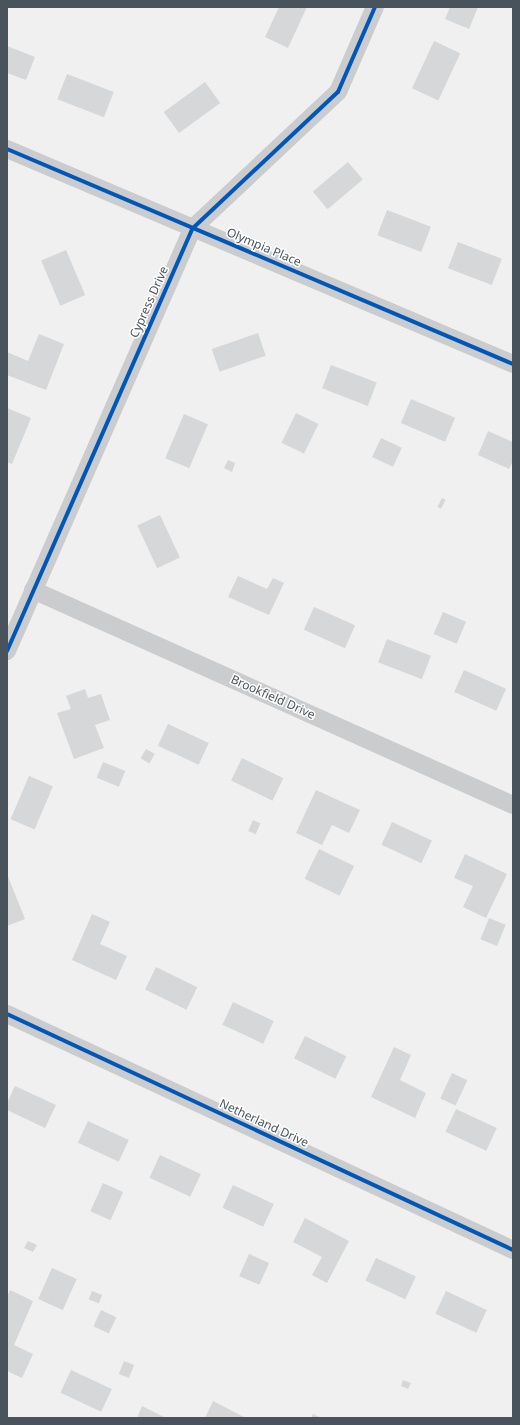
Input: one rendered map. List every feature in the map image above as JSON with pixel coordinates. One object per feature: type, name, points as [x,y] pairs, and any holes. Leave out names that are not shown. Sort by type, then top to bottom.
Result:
[{"type":"street","name":"Cypress Drive","points":[[7,651],[192,228],[338,92],[375,7]]},
{"type":"street","name":"Olympia Place","points":[[7,149],[513,364]]},
{"type":"street","name":"Brookfield Drive","points":[[33,590],[513,805]]},
{"type":"street","name":"Netherland Drive","points":[[7,1014],[513,1250]]},
{"type":"building","points":[[279,7],[307,7],[288,48],[265,37]]},
{"type":"building","points":[[450,7],[478,7],[469,29],[445,19]]},
{"type":"building","points":[[434,41],[460,53],[438,100],[412,88]]},
{"type":"building","points":[[7,46],[35,57],[26,80],[7,73]]},
{"type":"building","points":[[67,74],[114,92],[104,117],[57,99]]},
{"type":"building","points":[[205,82],[220,103],[179,133],[164,112]]},
{"type":"building","points":[[348,162],[363,180],[328,209],[313,192]]},
{"type":"building","points":[[387,210],[431,227],[421,252],[377,235]]},
{"type":"building","points":[[458,242],[502,259],[492,285],[448,268]]},
{"type":"building","points":[[66,250],[85,295],[60,306],[41,261]]},
{"type":"building","points":[[258,333],[266,356],[219,372],[212,349]]},
{"type":"building","points":[[39,334],[64,344],[46,390],[7,375],[7,352],[28,361]]},
{"type":"building","points":[[331,365],[377,383],[368,406],[322,388]]},
{"type":"building","points":[[411,399],[455,418],[445,442],[401,423]]},
{"type":"building","points":[[7,408],[31,418],[12,464],[7,462]]},
{"type":"building","points":[[296,413],[318,424],[304,454],[282,443]]},
{"type":"building","points":[[184,414],[208,424],[189,468],[165,458]]},
{"type":"building","points":[[488,431],[513,442],[513,461],[509,469],[478,455]]},
{"type":"building","points":[[381,438],[402,448],[393,467],[372,457]]},
{"type":"building","points":[[228,460],[235,463],[232,472],[224,468]]},
{"type":"building","points":[[442,498],[446,500],[441,509],[437,507]]},
{"type":"building","points":[[160,515],[180,558],[157,568],[137,526]]},
{"type":"building","points":[[238,576],[267,589],[273,578],[284,583],[269,615],[228,597]]},
{"type":"building","points":[[314,607],[355,625],[345,648],[304,630]]},
{"type":"building","points":[[443,612],[466,622],[457,644],[434,634]]},
{"type":"building","points":[[387,639],[431,656],[422,679],[378,662]]},
{"type":"building","points":[[464,670],[506,689],[496,711],[454,692]]},
{"type":"building","points":[[85,689],[88,698],[101,694],[110,720],[95,725],[104,748],[74,759],[57,713],[71,709],[66,696]]},
{"type":"building","points":[[168,724],[209,743],[199,765],[158,746]]},
{"type":"building","points":[[146,749],[155,754],[149,763],[141,759]]},
{"type":"building","points":[[242,758],[283,778],[272,801],[231,780]]},
{"type":"building","points":[[103,762],[125,771],[119,787],[97,778]]},
{"type":"building","points":[[29,776],[53,786],[35,829],[11,819]]},
{"type":"building","points":[[316,790],[360,810],[349,833],[332,825],[322,845],[296,833]]},
{"type":"building","points":[[253,820],[260,823],[256,834],[248,831]]},
{"type":"building","points":[[392,822],[432,841],[421,863],[381,845]]},
{"type":"building","points":[[319,849],[354,866],[340,896],[305,879]]},
{"type":"building","points":[[465,854],[507,874],[486,918],[463,907],[473,886],[454,878]]},
{"type":"building","points":[[7,874],[25,919],[7,926]]},
{"type":"building","points":[[92,914],[110,922],[100,944],[127,956],[116,980],[72,960]]},
{"type":"building","points":[[489,918],[506,925],[497,946],[480,939]]},
{"type":"building","points":[[156,967],[197,987],[186,1010],[145,989]]},
{"type":"building","points":[[233,1002],[274,1021],[263,1044],[222,1025]]},
{"type":"building","points":[[305,1036],[346,1056],[335,1079],[294,1058]]},
{"type":"building","points":[[394,1047],[411,1055],[400,1080],[426,1093],[415,1118],[371,1097]]},
{"type":"building","points":[[452,1073],[467,1080],[456,1106],[440,1098]]},
{"type":"building","points":[[15,1086],[56,1105],[45,1128],[7,1110],[7,1103]]},
{"type":"building","points":[[456,1109],[497,1128],[486,1151],[445,1132]]},
{"type":"building","points":[[88,1121],[129,1140],[119,1162],[78,1143]]},
{"type":"building","points":[[160,1155],[201,1174],[190,1197],[149,1178]]},
{"type":"building","points":[[103,1183],[123,1192],[110,1220],[90,1211]]},
{"type":"building","points":[[233,1185],[274,1204],[263,1227],[222,1208]]},
{"type":"building","points":[[305,1218],[349,1241],[327,1283],[312,1275],[322,1257],[293,1242]]},
{"type":"building","points":[[28,1241],[37,1245],[33,1252],[24,1248]]},
{"type":"building","points":[[249,1254],[269,1263],[259,1285],[239,1276]]},
{"type":"building","points":[[376,1258],[416,1277],[405,1299],[365,1281]]},
{"type":"building","points":[[52,1268],[77,1279],[63,1310],[38,1299]]},
{"type":"building","points":[[10,1290],[33,1301],[14,1345],[33,1354],[22,1378],[7,1371],[7,1297]]},
{"type":"building","points":[[92,1291],[102,1295],[99,1303],[89,1299]]},
{"type":"building","points":[[446,1291],[487,1310],[476,1333],[435,1314]]},
{"type":"building","points":[[101,1310],[116,1317],[109,1333],[93,1326]]},
{"type":"building","points":[[124,1361],[134,1365],[129,1378],[119,1374]]},
{"type":"building","points":[[71,1370],[112,1389],[101,1412],[60,1393]]},
{"type":"building","points":[[403,1380],[411,1383],[408,1389],[401,1386]]},
{"type":"building","points":[[213,1401],[244,1417],[205,1418]]},
{"type":"building","points":[[142,1406],[166,1418],[137,1418]]},
{"type":"building","points":[[313,1414],[322,1418],[311,1418]]},
{"type":"cycle path","points":[[7,651],[193,228],[338,92],[375,7]]},
{"type":"cycle path","points":[[7,149],[513,364]]},
{"type":"cycle path","points":[[7,1014],[513,1250]]}]
